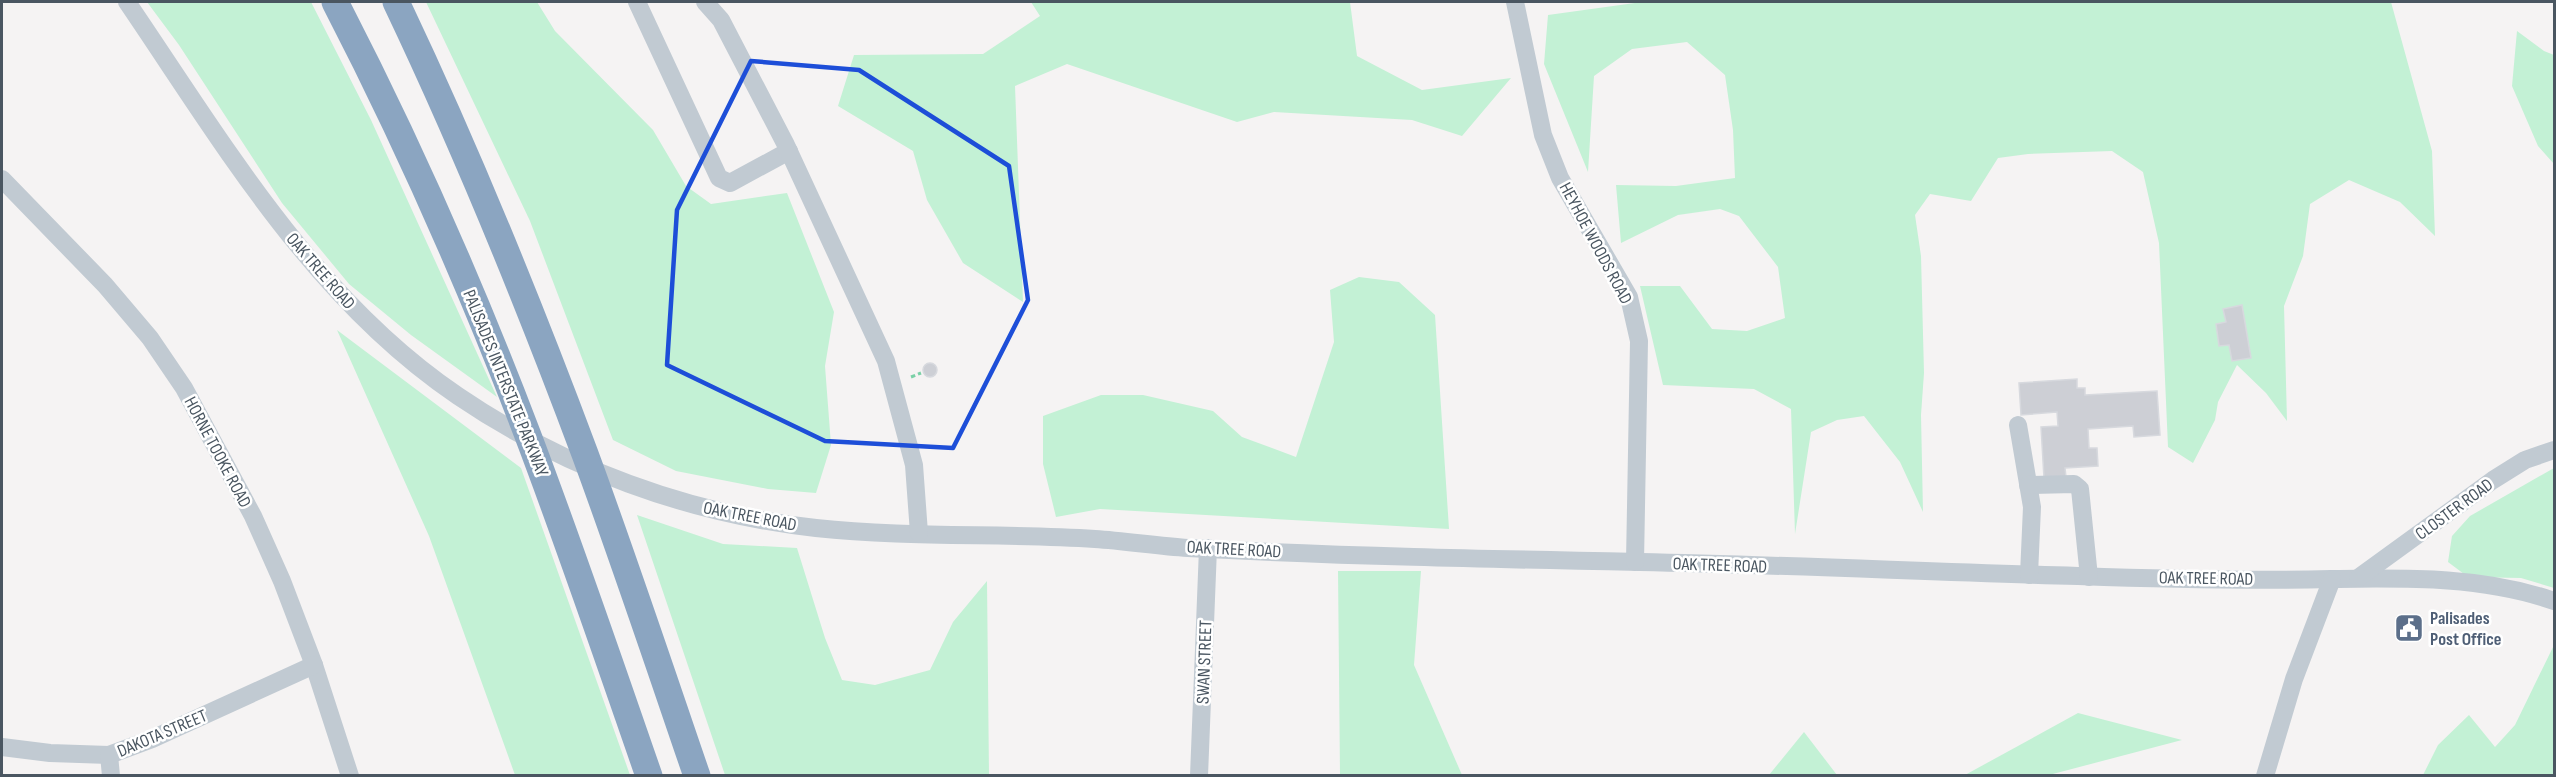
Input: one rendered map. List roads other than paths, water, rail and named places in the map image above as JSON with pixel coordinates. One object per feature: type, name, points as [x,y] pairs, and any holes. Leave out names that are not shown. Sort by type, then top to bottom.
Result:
[{"type":"highway","name":"PALISADES INTERSTATE PARKWAY","points":[[335,2],[425,189],[503,372],[551,496],[649,776]]},
{"type":"highway","points":[[396,2],[480,189],[543,344],[601,499],[697,776]]},
{"type":"street","name":"OAK TREE ROAD","points":[[127,2],[248,181],[296,244],[357,312],[425,373],[471,405],[531,441],[601,474],[661,495],[727,512],[792,525],[845,530],[1094,539],[1208,548],[1434,558],[1635,562],[2089,577],[2445,579],[2495,585],[2554,601]]},
{"type":"street","points":[[637,2],[719,178],[730,183],[789,151]]},
{"type":"street","points":[[705,2],[721,20],[789,151],[886,361],[914,465],[919,533]]},
{"type":"street","points":[[721,20],[723,2]]},
{"type":"street","name":"HEYHOE WOODS ROAD","points":[[1515,2],[1542,135],[1560,178],[1629,297],[1639,341],[1635,562]]},
{"type":"street","name":"HORNE TOOKE ROAD","points":[[2,179],[105,285],[150,338],[184,388],[253,516],[282,581],[314,665],[350,776]]},
{"type":"street","points":[[2018,425],[2032,507],[2029,575]]},
{"type":"street","name":"CLOSTER ROAD","points":[[2358,578],[2493,480],[2525,460],[2554,450]]},
{"type":"street","points":[[2028,485],[2074,484],[2080,489],[2089,577]]},
{"type":"street","name":"SWAN STREET","points":[[1199,776],[1208,548]]},
{"type":"street","points":[[2265,776],[2294,679],[2332,579]]},
{"type":"street","name":"DAKOTA STREET","points":[[2,747],[50,753],[109,755],[152,739],[314,665]]},
{"type":"street","points":[[109,755],[111,776]]},
{"type":"place","name":"Palisades Post Office","points":[[2409,628]]}]
